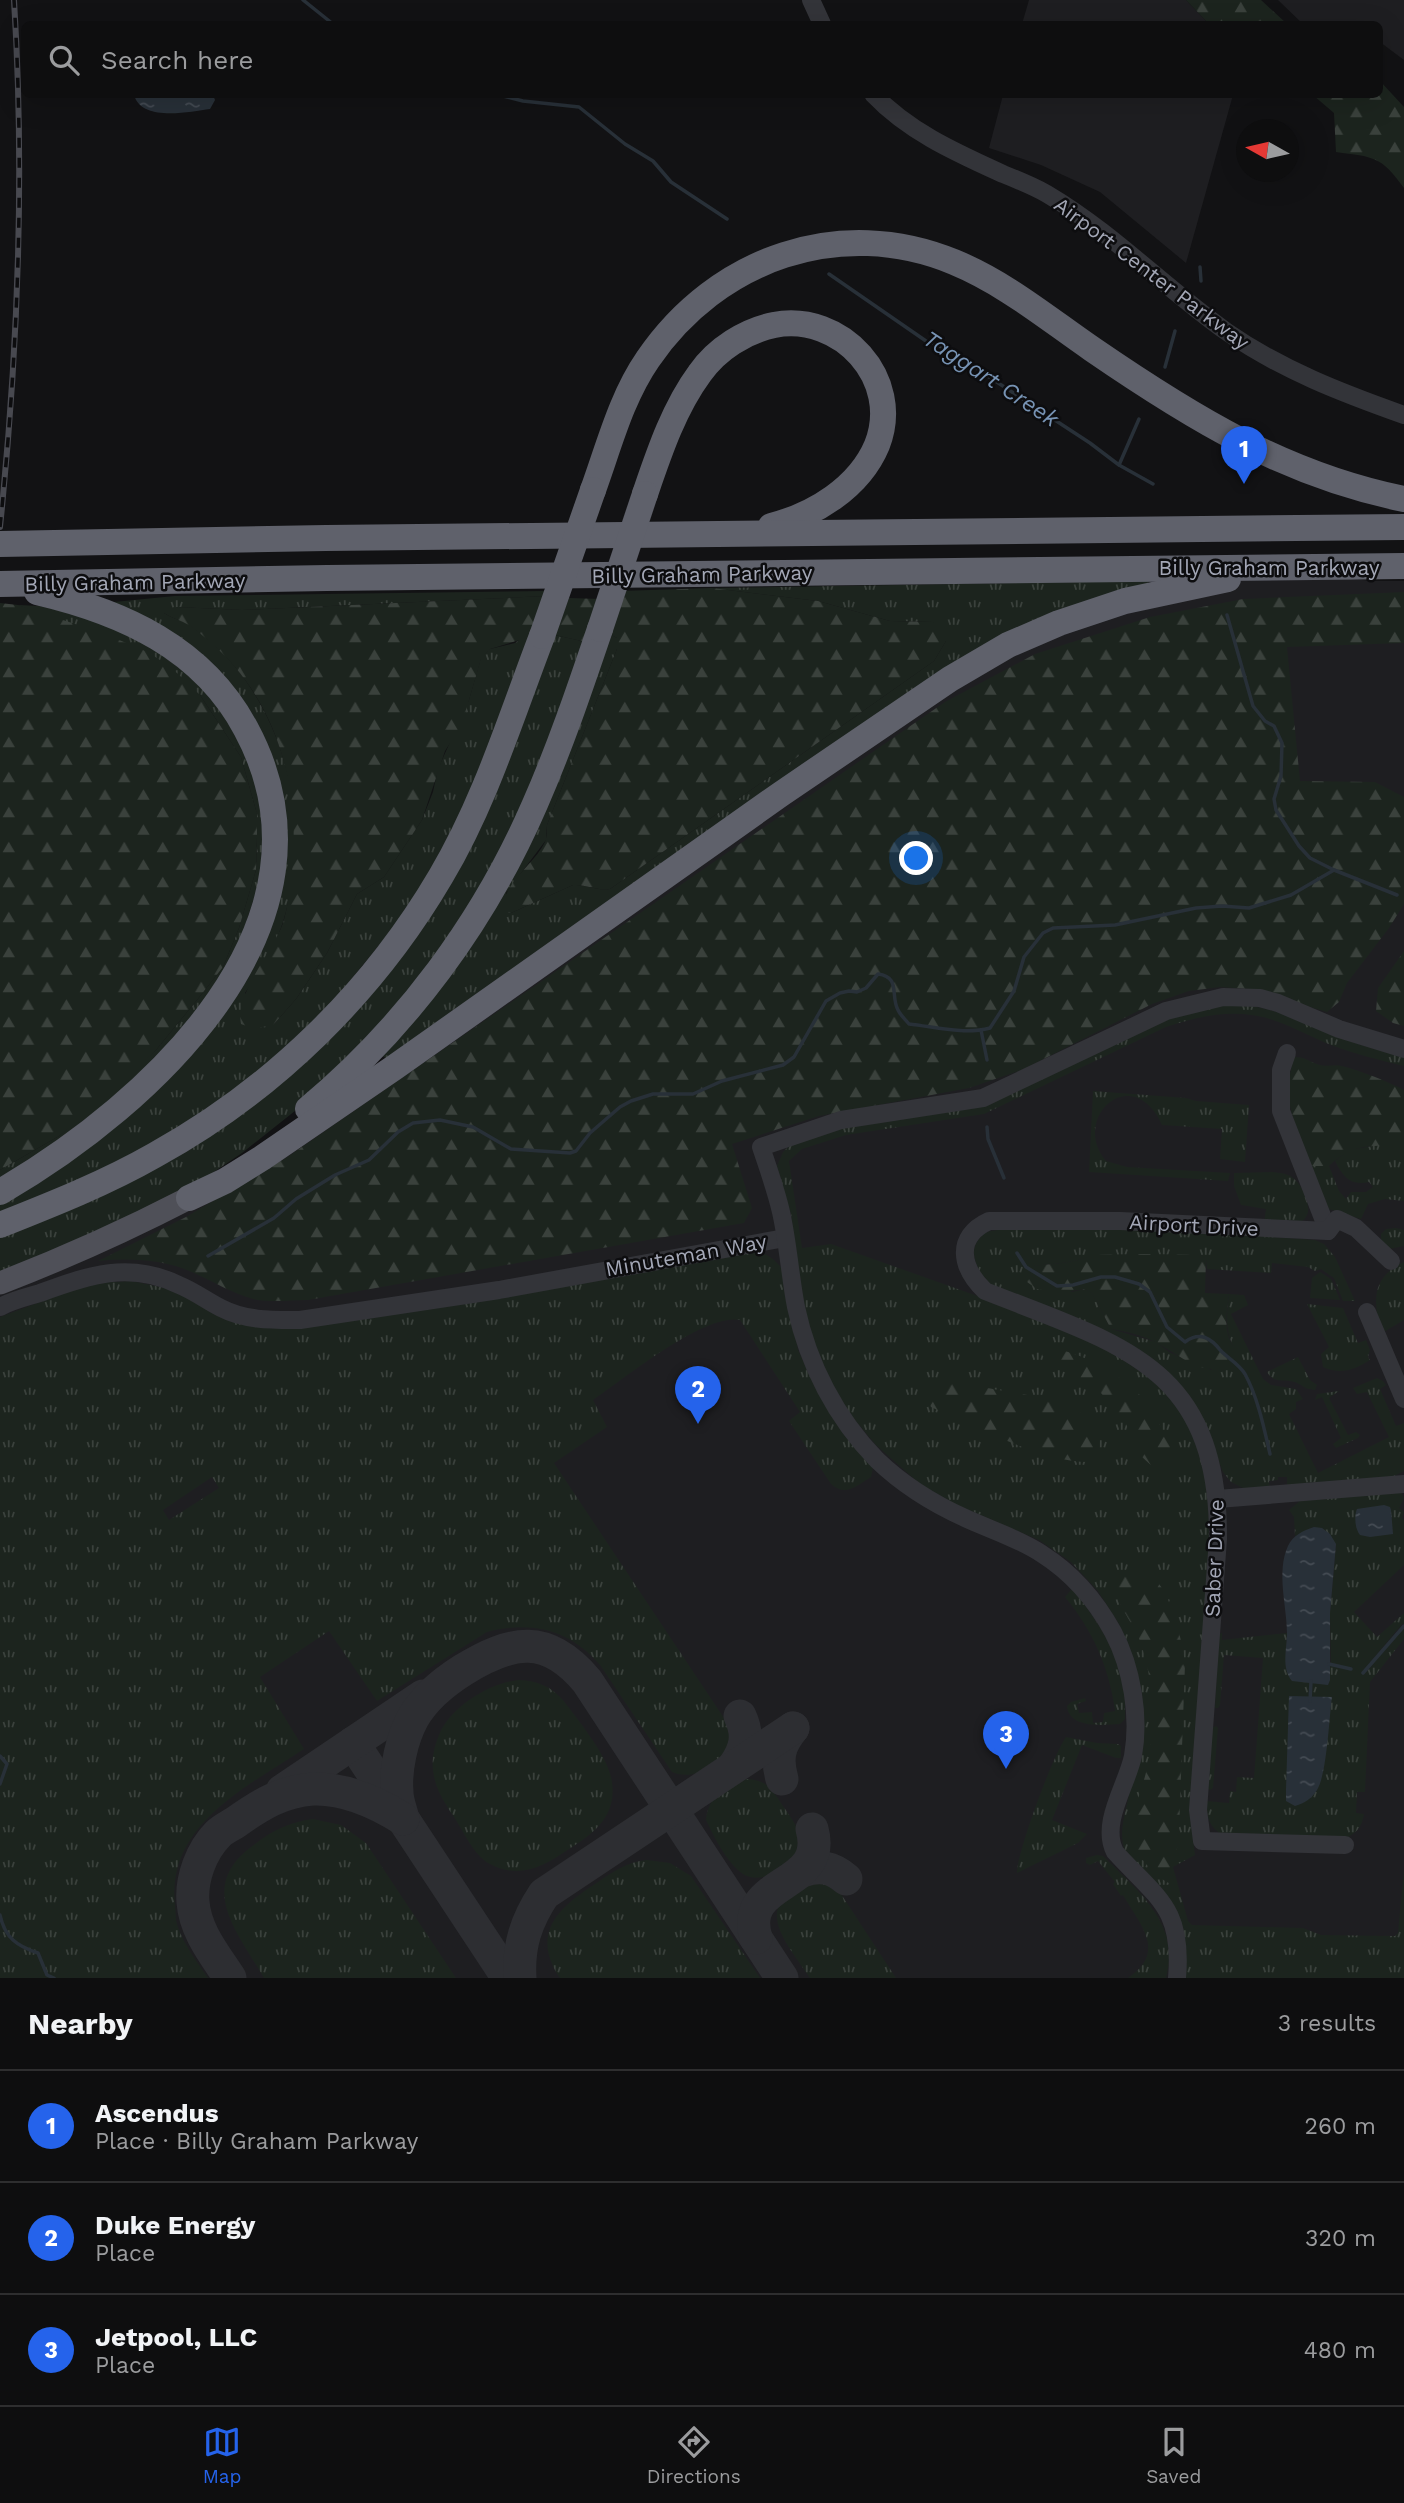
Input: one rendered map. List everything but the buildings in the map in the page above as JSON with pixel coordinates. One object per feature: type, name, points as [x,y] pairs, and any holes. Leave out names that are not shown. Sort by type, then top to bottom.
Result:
[{"type":"highway","points":[[0,1224],[102,1182],[152,1157],[209,1122],[284,1065],[360,989],[410,926],[442,875],[477,805],[633,385],[667,333],[708,294],[734,277],[776,257],[833,244],[863,242],[911,248],[956,263],[1014,294],[1164,398],[1207,424],[1293,465],[1404,499]]},
{"type":"highway","points":[[189,1198],[284,1130],[356,1066],[392,1028],[446,961],[494,887],[535,805],[555,757],[645,494],[669,430],[689,390],[714,357],[739,338],[764,327],[795,323],[825,329],[856,349],[876,379],[883,414],[877,445],[867,464],[839,494],[796,519],[738,534]]},
{"type":"highway","name":"Billy Graham Parkway","points":[[0,544],[1404,527]]},
{"type":"highway","points":[[189,1198],[225,1181],[395,1068],[917,700],[1008,645],[1059,623],[1153,594],[1221,580],[1393,566]]},
{"type":"highway","name":"Billy Graham Parkway","points":[[1,584],[1393,566]]},
{"type":"highway","points":[[0,1192],[69,1150],[107,1120],[176,1054],[218,1001],[235,976],[259,929],[272,882],[275,833],[267,783],[252,740],[227,699],[198,667],[152,633],[103,610],[1,584]]},
{"type":"main road","points":[[0,1283],[124,1232],[189,1198]]},
{"type":"street","points":[[811,0],[821,21]]},
{"type":"street","name":"Airport Center Parkway","points":[[878,98],[917,131],[967,158],[1045,192],[1101,229],[1226,331],[1265,355],[1306,378],[1404,415]]},
{"type":"street","name":"Minuteman Way","points":[[0,1307],[104,1272],[142,1273],[178,1284],[224,1310],[245,1318],[300,1320],[499,1290],[785,1238],[775,1190],[753,1149],[841,1120],[983,1098],[1166,1011],[1223,997],[1260,998],[1278,1003],[1339,1029],[1404,1049]]},
{"type":"street","points":[[1287,1053],[1281,1070],[1281,1111],[1328,1231]]},
{"type":"street","name":"Airport Drive","points":[[977,1227],[989,1221],[1120,1221],[1328,1231],[1337,1219],[1356,1228],[1391,1261]]},
{"type":"street","name":"Saber Drive","points":[[977,1227],[968,1236],[965,1248],[966,1263],[973,1279],[985,1291],[1105,1338],[1141,1360],[1178,1396],[1199,1429],[1209,1455],[1218,1499],[1218,1539],[1198,1810],[1202,1841],[1345,1845]]},
{"type":"street","points":[[785,1238],[798,1316],[812,1359],[831,1398],[862,1443],[885,1467],[918,1492],[964,1518],[1029,1546],[1058,1565],[1090,1596],[1114,1635],[1130,1679],[1135,1734],[1128,1775],[1112,1821],[1111,1844],[1115,1852],[1160,1899],[1171,1916],[1177,1936],[1177,1978]]},
{"type":"street","points":[[1367,1312],[1404,1399]]},
{"type":"street","points":[[1218,1499],[1404,1484]]},
{"type":"shaded area","points":[[1029,0],[1186,0],[1206,21],[1023,21]]},
{"type":"shaded area","points":[[1278,0],[1404,0],[1404,60],[1383,44],[1383,21],[1300,21]]},
{"type":"shaded area","points":[[1002,98],[1232,98],[1186,263],[1100,192],[1041,165],[989,148]]},
{"type":"shaded area","points":[[1295,573],[1372,581],[1404,581],[1404,1978],[0,1978],[0,1283],[189,1198],[1008,645],[1221,580]]},
{"type":"green space","points":[[1186,0],[1261,0],[1284,21],[1206,21]]},
{"type":"green space","points":[[1383,84],[1404,107],[1404,188],[1389,170],[1376,160],[1336,152],[1334,113],[1316,98],[1383,98]]},
{"type":"green space","points":[[1148,581],[1148,589],[1056,616],[387,1059],[381,1055],[425,999],[608,633],[617,638],[617,649],[547,825],[546,840],[506,893],[511,913],[573,885],[610,889],[934,661],[946,641],[933,622],[890,621],[818,601],[712,588]]},
{"type":"green space","points":[[712,588],[818,601],[890,621],[933,622],[947,627],[946,641],[934,661],[610,889],[573,885],[511,913],[503,912],[503,902],[512,884],[545,842],[547,825],[617,649],[617,638],[608,633],[621,591]]},
{"type":"green space","points":[[548,591],[546,596],[242,610],[178,607],[164,613],[194,628],[236,669],[258,700],[275,734],[287,771],[295,847],[292,885],[280,931],[245,993],[274,1024],[296,999],[327,953],[357,894],[384,877],[422,820],[433,792],[438,769],[469,700],[481,658],[490,649],[515,643],[535,627],[460,824],[402,917],[331,1004],[253,1078],[158,1144],[0,1217],[0,1200],[87,1145],[269,922],[259,740],[115,607],[114,602],[175,596]]},
{"type":"green space","points":[[1404,592],[1404,643],[1287,647],[1300,781],[1375,782],[1404,797],[1404,904],[1347,983],[1339,1002],[1327,1012],[1249,989],[1220,987],[1189,991],[1152,1004],[1022,1070],[969,1088],[819,1116],[732,1144],[752,1208],[744,1223],[308,1300],[253,1299],[182,1268],[158,1262],[98,1261],[186,1217],[289,1156],[945,702],[1035,654],[1150,617],[1243,599]]},
{"type":"green space","points":[[546,596],[535,627],[526,638],[490,649],[481,659],[462,724],[445,751],[422,820],[384,877],[357,894],[327,953],[296,999],[274,1024],[255,1029],[241,1024],[243,999],[278,935],[288,904],[294,839],[287,776],[267,716],[252,689],[209,641],[190,626],[164,613],[165,610],[178,607],[242,610]]},
{"type":"green space","points":[[569,598],[601,599],[586,642],[555,635]]},
{"type":"green space","points":[[0,603],[18,605],[105,634],[150,653],[177,673],[200,695],[241,757],[257,814],[257,836],[256,870],[239,928],[223,967],[156,1050],[108,1096],[59,1136],[0,1170]]},
{"type":"green space","points":[[18,605],[39,606],[119,624],[211,691],[256,774],[266,860],[232,967],[150,1070],[0,1184],[0,1170],[59,1136],[156,1050],[197,1000],[223,967],[239,928],[256,870],[257,814],[241,757],[200,695],[57,620]]},
{"type":"green space","points":[[555,635],[586,642],[528,803],[436,962],[320,1091],[242,1153],[149,1210],[0,1273],[0,1235],[76,1208],[370,991]]},
{"type":"green space","points":[[1404,951],[1404,1026],[1393,1023],[1376,1011],[1378,988]]},
{"type":"green space","points":[[1227,1004],[1275,1011],[1353,1042],[1404,1056],[1404,1066],[1340,1048],[1261,1017],[1218,1015],[1166,1027],[984,1114],[846,1135],[802,1149],[789,1161],[802,1248],[831,1244],[1017,1310],[1095,1341],[1160,1385],[1187,1422],[1203,1457],[1209,1488],[1210,1541],[1191,1821],[1195,1855],[1173,1867],[1188,1921],[1192,1925],[1303,1928],[1321,1935],[1395,1936],[1398,1933],[1404,1869],[1404,1978],[1184,1978],[1182,1935],[1173,1905],[1162,1890],[1130,1859],[1123,1844],[1122,1829],[1130,1786],[1131,1732],[1127,1642],[1119,1624],[1098,1591],[1071,1562],[1039,1540],[955,1504],[920,1484],[876,1445],[849,1413],[819,1360],[806,1318],[791,1214],[777,1166],[789,1146],[846,1127],[974,1108],[1160,1020]]},
{"type":"green space","points":[[1294,1057],[1323,1066],[1339,1065],[1349,1068],[1404,1090],[1404,1158],[1392,1146],[1374,1146],[1351,1151],[1329,1166],[1310,1166],[1289,1100],[1290,1073]]},
{"type":"green space","points":[[1093,1091],[1249,1105],[1245,1162],[1220,1159],[1222,1129],[1162,1125],[1150,1106],[1136,1097],[1122,1097],[1110,1103],[1100,1113],[1095,1128],[1097,1144],[1106,1161],[1127,1167],[1230,1173],[1228,1181],[1089,1172]]},
{"type":"green space","points":[[1392,1145],[1404,1158],[1404,1201],[1385,1199],[1368,1204],[1361,1219],[1329,1209],[1310,1166],[1329,1166],[1339,1191],[1346,1199],[1351,1192],[1366,1192],[1373,1187],[1369,1182],[1357,1183],[1348,1179],[1335,1161],[1349,1150]]},
{"type":"green space","points":[[1272,1172],[1288,1175],[1301,1187],[1308,1206],[1306,1217],[1302,1221],[1289,1224],[1264,1223],[1266,1209],[1241,1205],[1234,1186],[1234,1173]]},
{"type":"green space","points":[[1009,1228],[1192,1231],[1315,1240],[1324,1244],[1335,1257],[1355,1301],[1343,1301],[1334,1278],[1321,1269],[1315,1271],[1308,1267],[1272,1263],[1271,1273],[1207,1269],[1206,1259],[1201,1255],[1093,1255],[1062,1263],[1033,1266],[1072,1292],[1085,1289],[1092,1293],[1111,1329],[1156,1342],[1169,1352],[1211,1370],[1234,1348],[1227,1328],[1229,1294],[1244,1295],[1248,1305],[1231,1314],[1263,1379],[1271,1385],[1296,1389],[1303,1399],[1296,1402],[1296,1409],[1289,1414],[1318,1473],[1389,1437],[1367,1392],[1357,1394],[1353,1388],[1377,1378],[1386,1385],[1380,1389],[1396,1426],[1404,1423],[1404,1471],[1390,1478],[1287,1487],[1287,1477],[1278,1477],[1278,1480],[1269,1481],[1270,1489],[1247,1490],[1231,1482],[1223,1472],[1209,1436],[1173,1380],[989,1287],[975,1259],[975,1246],[986,1232]]},
{"type":"green space","points":[[1386,1229],[1404,1230],[1404,1246],[1389,1249],[1381,1241],[1381,1234]]},
{"type":"green space","points":[[752,1252],[761,1253],[781,1267],[798,1350],[821,1399],[873,1468],[871,1477],[846,1490],[831,1484],[789,1421],[800,1412],[740,1320],[725,1321],[686,1337],[593,1400],[607,1427],[554,1463],[728,1724],[730,1743],[720,1760],[697,1773],[688,1775],[672,1772],[600,1665],[576,1643],[549,1631],[519,1627],[487,1632],[377,1701],[329,1631],[260,1677],[304,1749],[215,1811],[183,1852],[176,1877],[176,1922],[187,1947],[208,1978],[0,1978],[0,1317],[91,1283],[131,1281],[170,1289],[255,1326]],"holes":[[[212,1477],[219,1488],[169,1520],[163,1510]]]},
{"type":"green space","points":[[1092,1255],[1201,1255],[1206,1259],[1205,1293],[1229,1294],[1226,1319],[1228,1334],[1240,1355],[1229,1364],[1218,1368],[1196,1366],[1148,1339],[1111,1329],[1092,1293],[1085,1289],[1057,1293],[1037,1289],[1027,1282],[1024,1273],[1033,1266],[1063,1263]]},
{"type":"green space","points":[[1404,1262],[1404,1320],[1382,1333],[1377,1312],[1377,1292],[1385,1276]]},
{"type":"green space","points":[[1320,1272],[1331,1279],[1340,1300],[1310,1298],[1312,1278]]},
{"type":"green space","points":[[1307,1304],[1343,1308],[1358,1343],[1366,1340],[1370,1360],[1347,1370],[1335,1371],[1323,1367],[1321,1354],[1329,1347]]},
{"type":"green space","points":[[1044,1348],[1058,1349],[1087,1359],[1117,1376],[1141,1396],[1154,1413],[1177,1460],[1169,1471],[1154,1468],[1141,1456],[1126,1424],[1097,1388],[1048,1361],[1042,1355]]},
{"type":"green space","points":[[1298,1357],[1310,1380],[1317,1385],[1315,1390],[1295,1382],[1274,1379],[1267,1372]]},
{"type":"green space","points":[[943,1380],[1055,1400],[1085,1415],[1100,1436],[1099,1453],[1090,1462],[1052,1456],[1010,1442],[931,1407],[926,1397],[931,1386]]},
{"type":"green space","points":[[1339,1391],[1329,1398],[1348,1435],[1356,1432],[1360,1435],[1336,1448],[1333,1444],[1341,1438],[1322,1397],[1315,1400],[1317,1394]]},
{"type":"green space","points":[[1400,1490],[1404,1498],[1399,1508],[1404,1512],[1404,1565],[1354,1612],[1377,1637],[1404,1613],[1404,1624],[1362,1672],[1364,1674],[1404,1627],[1404,1639],[1370,1682],[1365,1792],[1357,1792],[1356,1813],[1364,1814],[1362,1823],[1344,1839],[1222,1834],[1211,1824],[1206,1801],[1229,1803],[1230,1791],[1236,1792],[1237,1777],[1254,1778],[1263,1658],[1224,1655],[1220,1705],[1215,1708],[1219,1634],[1222,1633],[1222,1640],[1287,1633],[1286,1662],[1331,1664],[1330,1613],[1336,1544],[1313,1527],[1295,1536],[1294,1517],[1289,1510],[1300,1501]]},
{"type":"green space","points":[[1129,1568],[1152,1578],[1164,1591],[1176,1622],[1184,1655],[1179,1832],[1177,1849],[1170,1866],[1173,1882],[1171,1884],[1157,1876],[1146,1864],[1133,1839],[1133,1817],[1148,1761],[1152,1701],[1144,1653],[1116,1595],[1117,1577]]},
{"type":"green space","points":[[1071,1590],[1095,1619],[1118,1666],[1125,1700],[1125,1719],[1120,1724],[1088,1724],[1074,1719],[1069,1713],[1067,1706],[1071,1702],[1085,1698],[1086,1701],[1077,1704],[1079,1713],[1092,1712],[1093,1723],[1103,1722],[1104,1713],[1115,1711],[1109,1679],[1092,1636],[1065,1597]]},
{"type":"green space","points":[[519,1680],[543,1685],[563,1700],[604,1758],[613,1790],[608,1812],[588,1836],[541,1865],[522,1871],[511,1871],[490,1864],[473,1848],[441,1795],[434,1776],[433,1756],[444,1725],[462,1706],[484,1691]]},
{"type":"green space","points":[[1216,1726],[1213,1788],[1210,1790],[1212,1728]]},
{"type":"green space","points":[[1066,1737],[1118,1744],[1121,1746],[1121,1758],[1082,1745],[1052,1820],[1087,1834],[1078,1843],[1017,1873],[1037,1804]]},
{"type":"green space","points":[[743,1779],[756,1780],[770,1788],[798,1831],[800,1841],[793,1857],[787,1865],[770,1875],[751,1877],[737,1869],[706,1820],[713,1799]]},
{"type":"green space","points":[[313,1819],[341,1825],[366,1843],[456,1978],[264,1978],[233,1926],[224,1892],[227,1876],[237,1860],[262,1839],[289,1825]]},
{"type":"green space","points":[[1103,1856],[1129,1881],[1162,1924],[1168,1941],[1166,1978],[1128,1978],[1140,1968],[1146,1958],[1147,1938],[1123,1895],[1121,1896],[1113,1884],[1115,1882],[1098,1861],[1090,1865],[1086,1863],[1086,1858]]},
{"type":"green space","points":[[647,1860],[670,1863],[691,1876],[760,1978],[560,1978],[551,1961],[548,1947],[549,1933],[554,1921],[584,1891],[627,1865]]},
{"type":"green space","points":[[816,1881],[825,1883],[841,1894],[896,1978],[810,1978],[783,1936],[777,1911],[783,1900],[795,1890]]},
{"type":"water","points":[[136,98],[215,100],[210,109],[167,113],[146,109]]},
{"type":"water","points":[[1384,1505],[1391,1510],[1393,1534],[1370,1537],[1360,1535],[1356,1522],[1357,1509]]},
{"type":"water","points":[[1314,1527],[1322,1528],[1330,1534],[1336,1544],[1328,1685],[1292,1681],[1286,1664],[1287,1633],[1282,1578],[1285,1556],[1293,1539]]},
{"type":"water","points":[[1289,1696],[1332,1697],[1320,1782],[1310,1798],[1295,1806],[1286,1801]]},
{"type":"waterway","name":"Taggart Creek","points":[[303,0],[329,21]]},
{"type":"waterway","name":"Taggart Creek","points":[[511,98],[579,107],[625,144],[653,161],[671,182],[727,219]]},
{"type":"waterway","points":[[1200,267],[1201,281]]},
{"type":"waterway","name":"Taggart Creek","points":[[829,274],[926,341],[956,353],[1119,465],[1153,484]]},
{"type":"waterway","points":[[1165,367],[1175,331]]},
{"type":"waterway","points":[[1119,465],[1139,419]]},
{"type":"waterway","name":"Taggart Creek","points":[[1227,615],[1253,706],[1265,721],[1274,726],[1282,743],[1281,776],[1274,799],[1276,810],[1310,858],[1397,895]]},
{"type":"waterway","points":[[208,1256],[274,1218],[296,1199],[335,1175],[369,1160],[398,1132],[413,1123],[440,1120],[473,1127],[511,1149],[570,1153],[576,1151],[590,1133],[620,1107],[631,1101],[653,1094],[693,1094],[722,1081],[783,1065],[794,1057],[826,1001],[840,993],[857,992],[866,988],[878,974],[890,979],[898,1010],[909,1024],[960,1031],[990,1028],[1014,991],[1024,957],[1043,933],[1053,928],[1115,925],[1196,908],[1249,908],[1291,895],[1334,870]]},
{"type":"waterway","points":[[981,1030],[987,1060]]},
{"type":"waterway","points":[[987,1127],[988,1139],[1004,1178]]},
{"type":"waterway","points":[[1017,1253],[1026,1267],[1057,1286],[1073,1285],[1101,1277],[1115,1277],[1139,1284],[1150,1292],[1167,1327],[1185,1342],[1196,1337],[1209,1340],[1243,1370],[1257,1403],[1270,1454]]},
{"type":"waterway","points":[[1363,1673],[1404,1626]]},
{"type":"waterway","points":[[1329,1664],[1351,1669]]},
{"type":"waterway","points":[[1310,1701],[1311,1681]]},
{"type":"waterway","points":[[0,1756],[7,1764],[0,1784]]},
{"type":"waterway","points":[[0,1915],[5,1930],[13,1940],[38,1953],[47,1975],[54,1978]]},
{"type":"taxiway","points":[[403,1819],[397,1795],[398,1764],[409,1726],[423,1703],[463,1670],[497,1652],[528,1646],[558,1655],[587,1681],[782,1978]]},
{"type":"taxiway","points":[[282,1791],[423,1696]]},
{"type":"taxiway","points":[[734,1766],[745,1742],[745,1729],[740,1716]]},
{"type":"taxiway","points":[[782,1779],[780,1752],[793,1728]]},
{"type":"taxiway","points":[[520,1978],[524,1934],[544,1894],[793,1728]]},
{"type":"taxiway","points":[[353,1743],[508,1978]]},
{"type":"taxiway","points":[[230,1978],[202,1933],[193,1902],[198,1866],[218,1834],[272,1800],[313,1789],[360,1797],[403,1819]]},
{"type":"taxiway","points":[[756,1938],[754,1918],[760,1904],[808,1863],[814,1849],[812,1829]]},
{"type":"taxiway","points":[[802,1871],[826,1868],[846,1879]]},
{"type":"railway","points":[[0,527],[18,264],[19,132],[14,0]]},
{"type":"place","name":"Ascendus","points":[[1244,484]]},
{"type":"place","name":"Duke Energy","points":[[698,1424]]},
{"type":"place","name":"Jetpool, LLC","points":[[1006,1769]]}]
